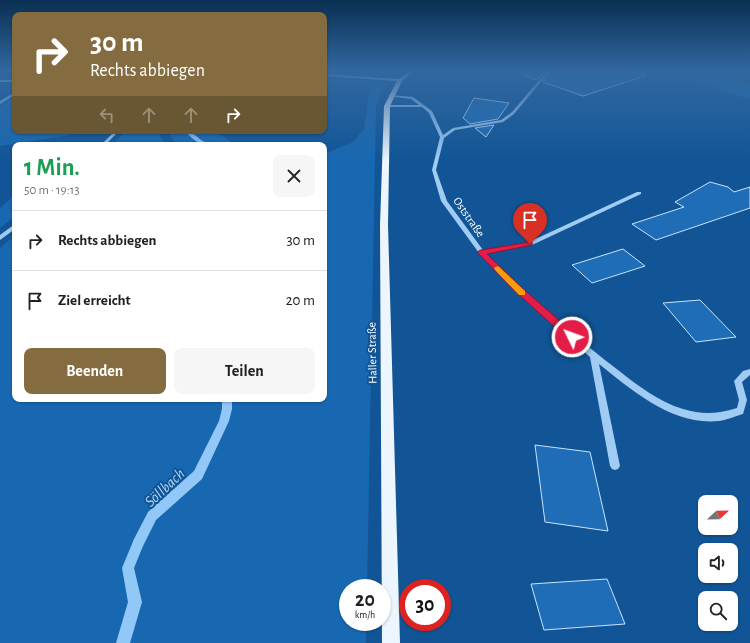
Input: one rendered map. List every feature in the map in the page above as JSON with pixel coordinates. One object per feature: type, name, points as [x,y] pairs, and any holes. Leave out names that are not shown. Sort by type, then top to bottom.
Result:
[{"type":"main road","name":"Haller Straße","points":[[388,101],[384,225],[391,643]]},
{"type":"street","points":[[388,101],[423,106]]},
{"type":"street","points":[[416,101],[431,112],[442,137],[454,129],[502,121],[513,113],[523,101]]},
{"type":"street","points":[[106,142],[114,134]]},
{"type":"street","name":"Oststraße","points":[[442,137],[434,170],[444,202],[481,252],[519,290],[594,356],[650,398],[674,410],[703,418],[727,417],[740,411],[743,400],[738,381],[746,373],[750,372]]},
{"type":"street","points":[[481,252],[530,244],[639,193]]},
{"type":"street","points":[[0,238],[12,228]]},
{"type":"street","points":[[594,356],[615,466]]},
{"type":"shaded area","points":[[8,101],[12,101],[12,134],[76,134],[25,142],[12,142],[12,144],[0,146],[0,106]]},
{"type":"shaded area","points":[[368,101],[378,101],[376,107],[367,579],[339,579],[339,631],[366,631],[366,643],[0,643],[0,248],[12,238],[12,402],[327,402],[327,153],[353,142],[364,129]]},
{"type":"shaded area","points":[[123,134],[160,134],[164,142],[115,142]]},
{"type":"shaded area","points":[[170,134],[219,134],[231,142],[174,142]]},
{"type":"shaded area","points":[[12,198],[12,218],[0,228],[0,208]]},
{"type":"building","points":[[472,101],[495,101],[509,103],[498,119],[470,124],[463,118]]},
{"type":"building","points":[[494,125],[486,137],[475,128]]},
{"type":"building","points":[[710,182],[728,187],[734,192],[750,187],[750,208],[656,240],[632,224],[684,207],[675,202]]},
{"type":"building","points":[[623,249],[645,266],[592,283],[572,265]]},
{"type":"building","points":[[700,300],[736,337],[696,342],[663,303]]},
{"type":"building","points":[[535,445],[590,452],[608,531],[545,522]]},
{"type":"building","points":[[607,579],[625,624],[544,630],[531,584]]},
{"type":"waterway","name":"Söllbach","points":[[191,134],[201,142]]},
{"type":"waterway","name":"Söllbach","points":[[123,643],[135,602],[128,568],[138,543],[152,516],[198,475],[224,421],[227,402]]},
{"type":"slow traffic","points":[[498,268],[522,293]]},
{"type":"route","points":[[530,244],[481,252],[519,290],[572,337]]}]
